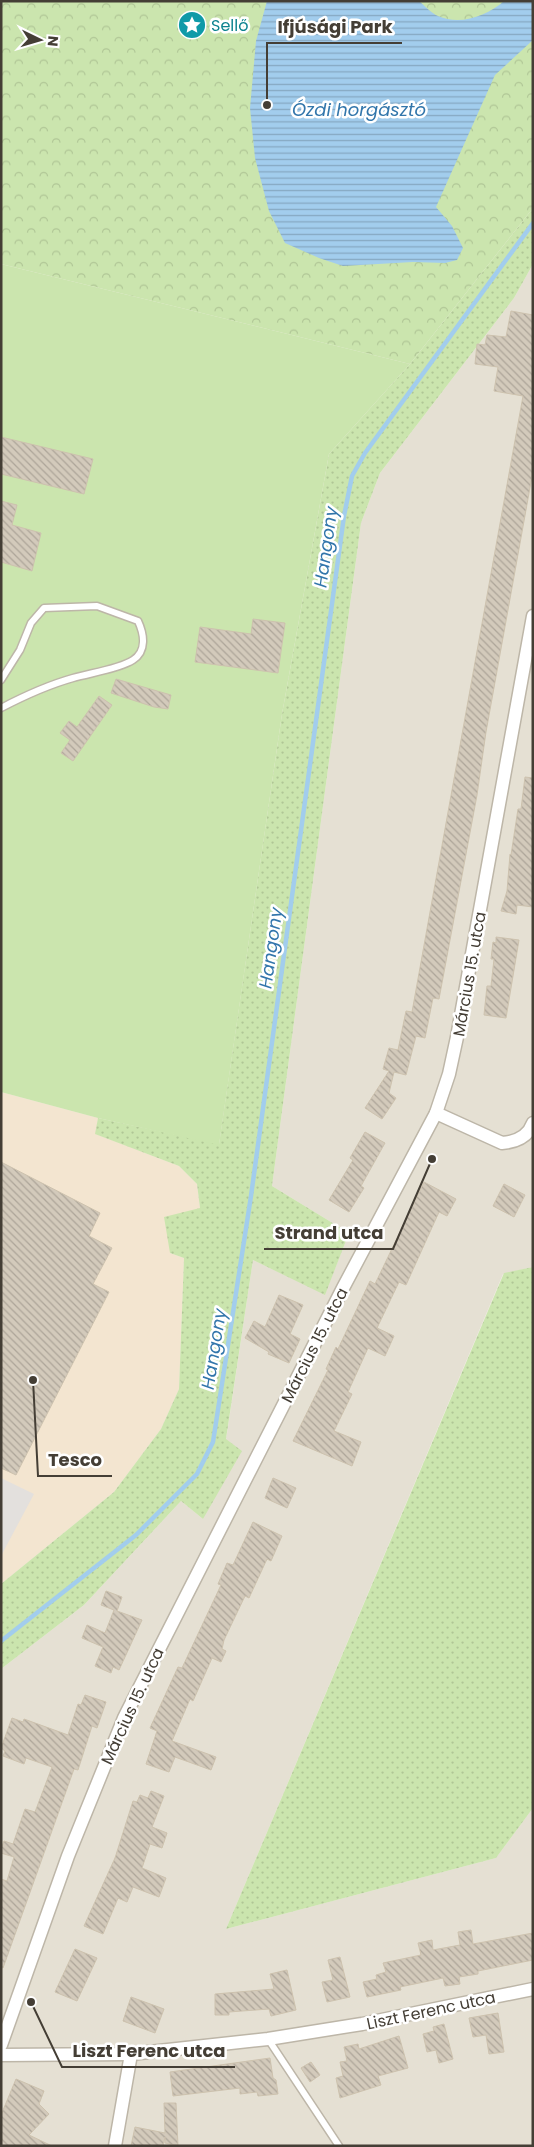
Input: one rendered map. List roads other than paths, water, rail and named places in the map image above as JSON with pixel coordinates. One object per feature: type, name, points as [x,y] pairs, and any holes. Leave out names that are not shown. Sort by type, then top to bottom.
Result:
[{"type":"street","name":"Március 15. utca","points":[[1,2045],[68,1856],[124,1718],[343,1288],[436,1114],[449,1074],[457,1037],[533,616]]},
{"type":"street","points":[[436,1114],[502,1143],[513,1142],[524,1136],[533,1123]]},
{"type":"street","name":"Liszt Ferenc utca","points":[[1,2055],[131,2054],[268,2039],[362,2024],[533,1989]]},
{"type":"street","points":[[115,2146],[131,2054]]},
{"type":"lane","points":[[1,680],[20,650],[31,623],[44,608],[96,606],[138,622],[144,634],[142,648],[134,660],[71,679],[27,695],[1,708]]},
{"type":"lane","points":[[268,2039],[339,2146]]},
{"type":"water","name":"Ózdi horgásztó","points":[[267,1],[419,1],[435,15],[446,19],[464,20],[490,11],[504,1],[533,1],[533,40],[495,75],[436,207],[452,226],[463,248],[457,260],[445,263],[413,262],[343,266],[285,243],[269,211],[255,158],[250,108],[256,41]]},
{"type":"waterway","name":"Hangony","points":[[1,1641],[136,1535],[197,1474],[213,1442],[251,1196],[344,516],[352,476],[365,453],[533,223]]},
{"type":"place","name":"Sellő","points":[[192,25]]},
{"type":"place","name":"Ifjúsági Park","points":[[267,105]]},
{"type":"place","name":"Strand utca","points":[[432,1159]]},
{"type":"place","name":"Tesco","points":[[33,1380]]},
{"type":"place","name":"Liszt Ferenc utca","points":[[31,2002]]}]
